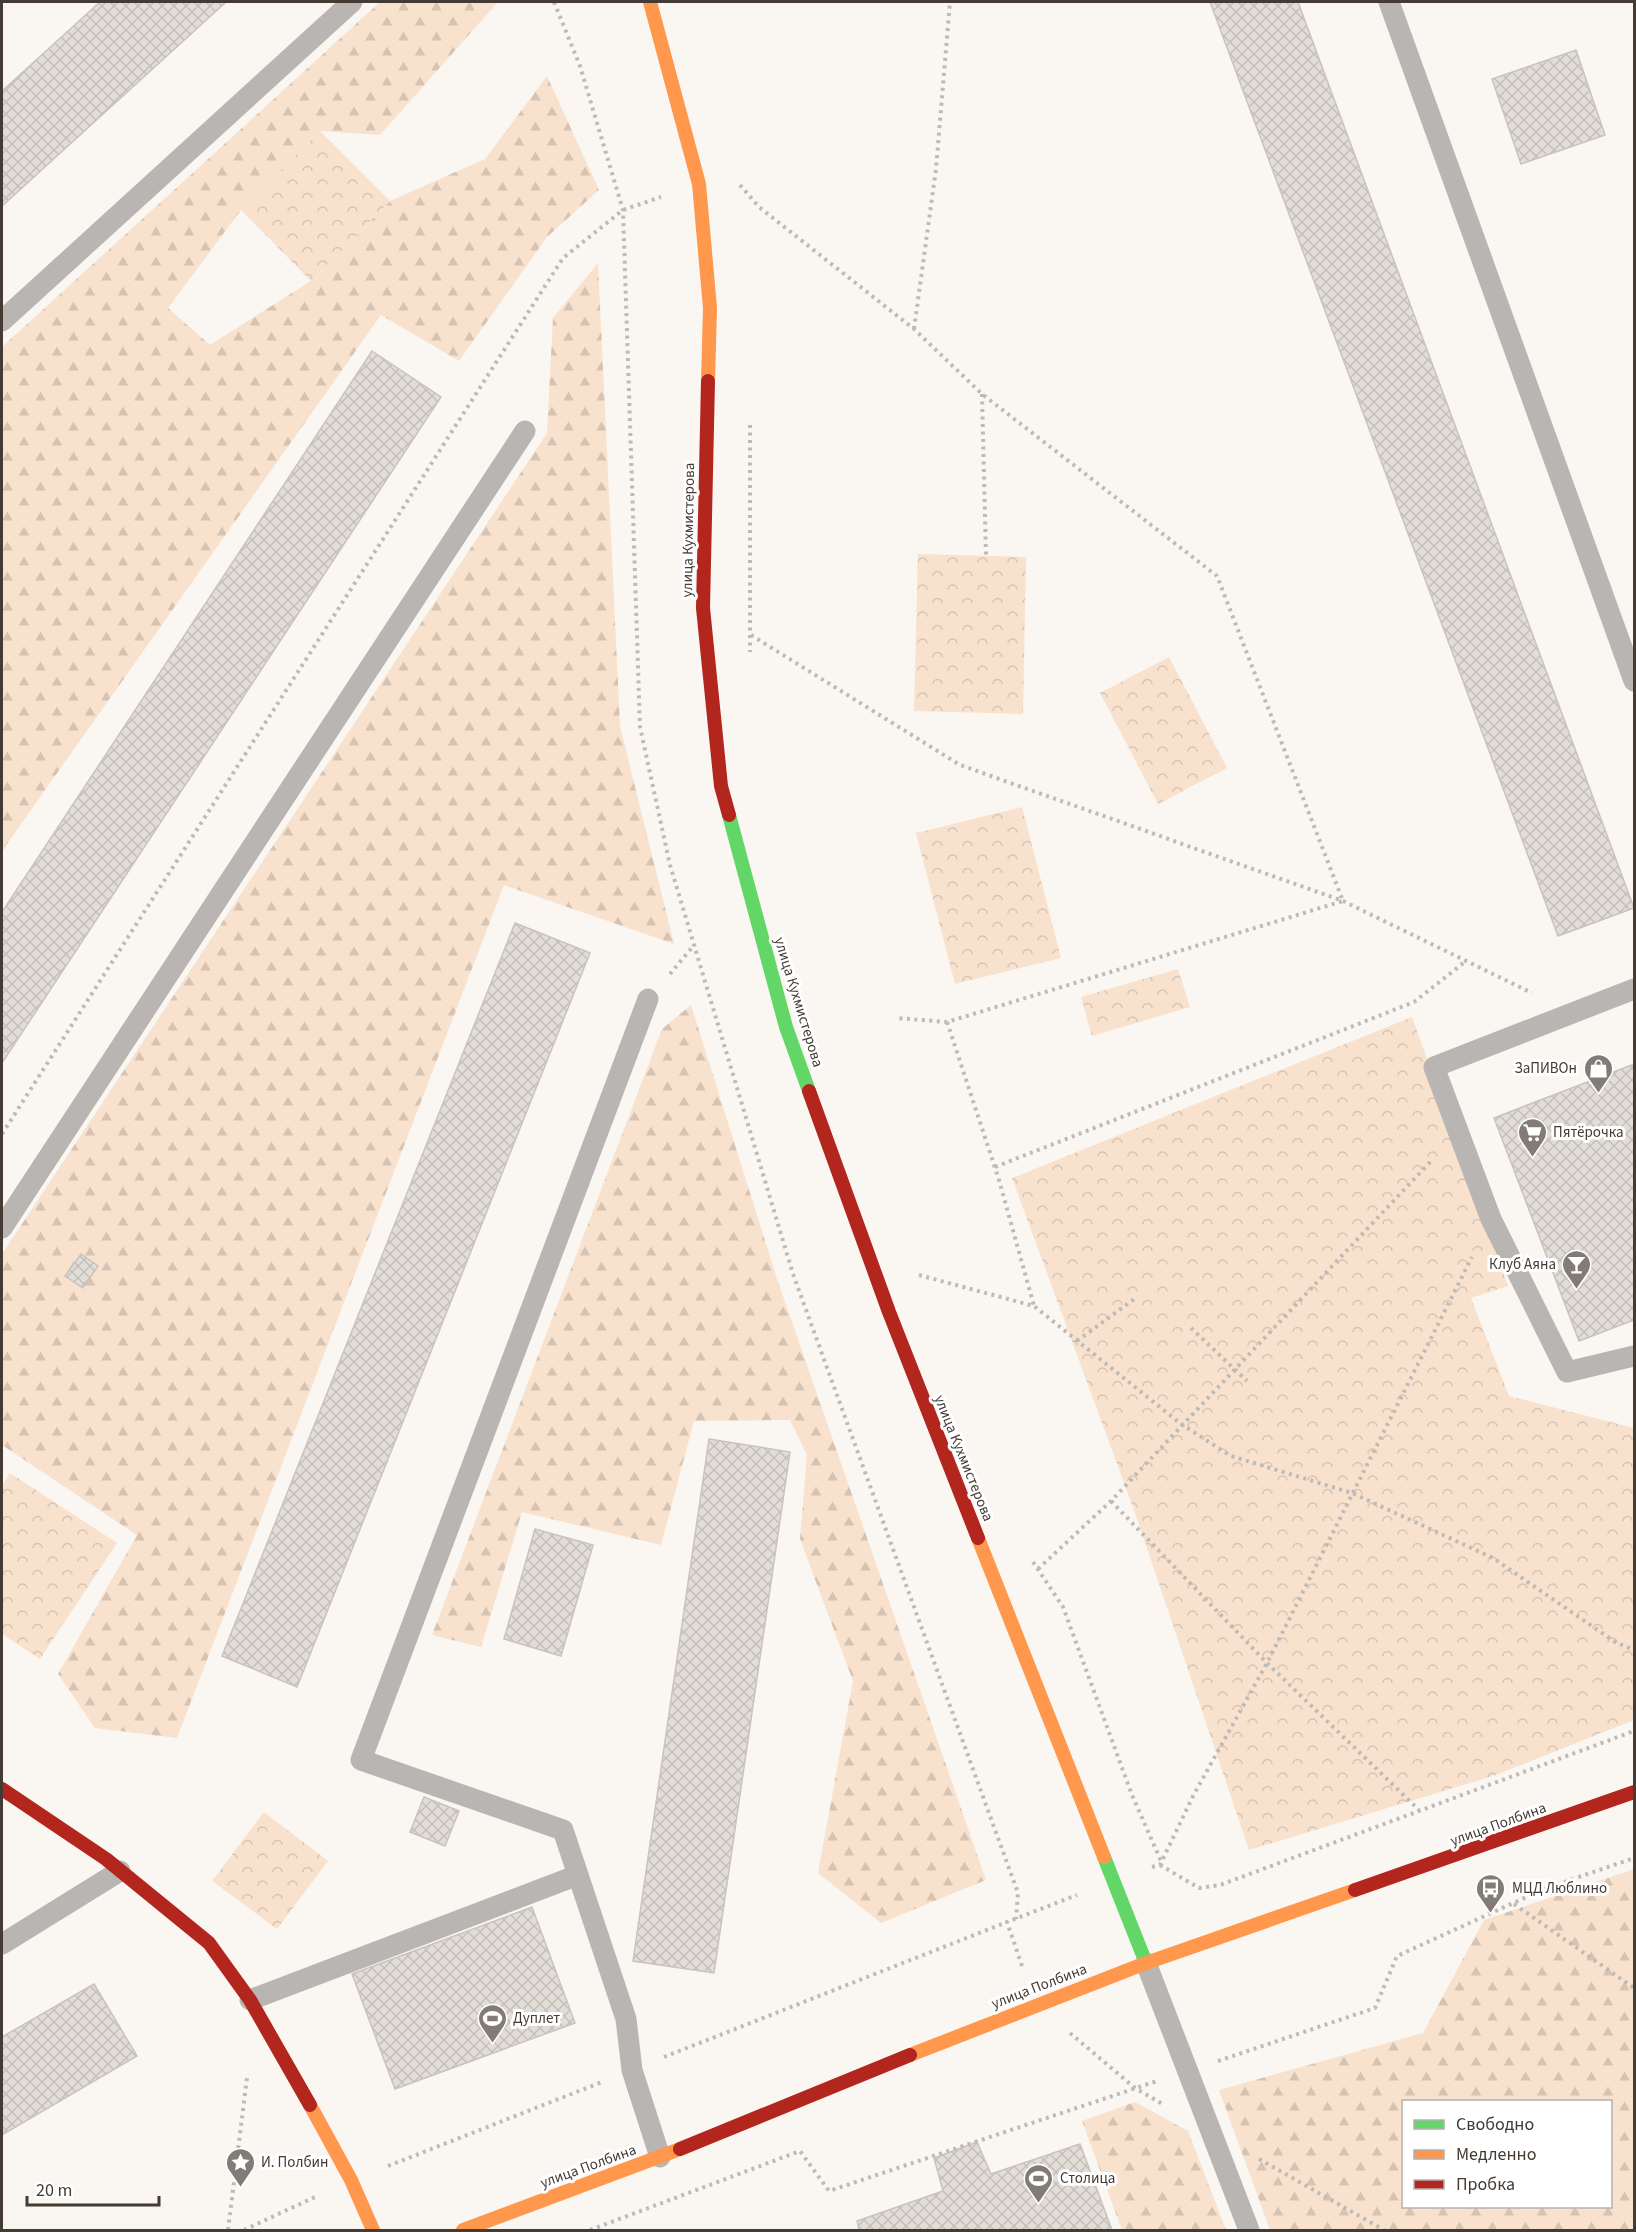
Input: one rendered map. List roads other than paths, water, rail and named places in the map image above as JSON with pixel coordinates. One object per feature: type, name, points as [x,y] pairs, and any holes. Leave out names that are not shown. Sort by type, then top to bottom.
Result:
[{"type":"street","name":"улица Кухмистерова","points":[[650,2],[699,184],[710,308],[703,608],[721,786],[786,1027],[889,1312],[1146,1963]]},
{"type":"street","points":[[2,1789],[120,1871],[209,1943],[250,2000],[351,2180],[373,2230]]},
{"type":"street","name":"улица Полбина","points":[[463,2230],[660,2157],[1036,2004],[1146,1963],[1635,1792]]},
{"type":"lane","points":[[2,321],[352,2]]},
{"type":"lane","points":[[1389,2],[1635,681]]},
{"type":"lane","points":[[2,1228],[525,432]]},
{"type":"lane","points":[[1635,989],[1434,1067],[1491,1219],[1567,1372],[1635,1356]]},
{"type":"lane","points":[[648,999],[361,1760],[564,1830],[626,2019],[633,2070],[660,2157]]},
{"type":"lane","points":[[2,1944],[120,1871]]},
{"type":"lane","points":[[250,2000],[578,1875]]},
{"type":"lane","points":[[1146,1963],[1249,2230]]},
{"type":"place","name":"ЗаПИВОн","points":[[1598,1094]]},
{"type":"place","name":"Пятёрочка","points":[[1532,1158]]},
{"type":"place","name":"Клуб Аяна","points":[[1577,1290]]},
{"type":"place","name":"МЦД Люблино","points":[[1491,1914]]},
{"type":"place","name":"Дуплет","points":[[492,2044]]},
{"type":"place","name":"И. Полбин","points":[[240,2188]]},
{"type":"place","name":"Столица","points":[[1039,2204]]}]
